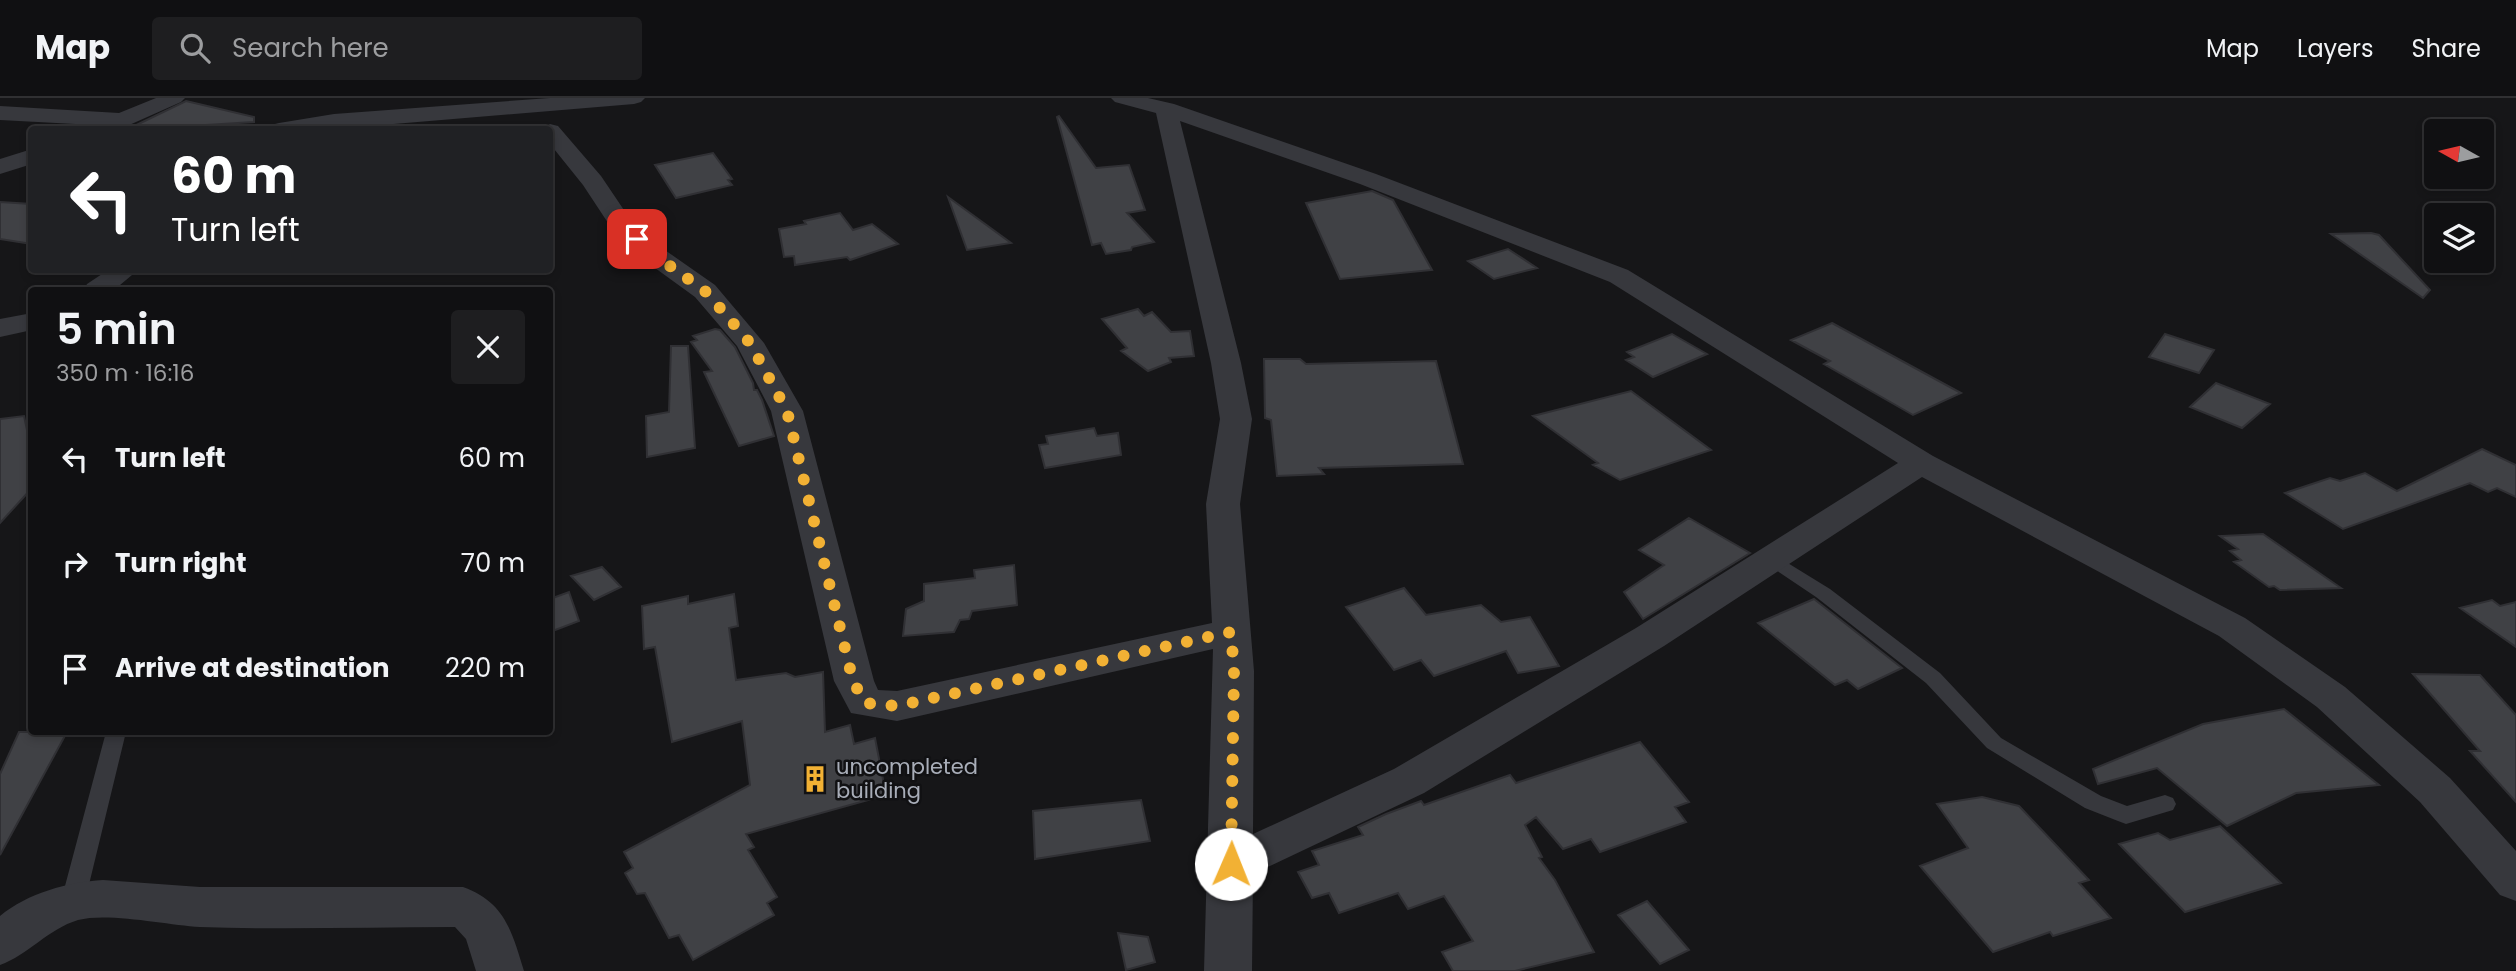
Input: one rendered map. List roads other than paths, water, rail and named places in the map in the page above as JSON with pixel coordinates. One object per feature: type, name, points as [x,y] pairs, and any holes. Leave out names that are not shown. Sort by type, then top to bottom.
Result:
[{"type":"street","points":[[109,126],[174,98]]},
{"type":"street","points":[[334,125],[634,98]]},
{"type":"street","points":[[1141,101],[1404,193],[1619,276],[1921,463],[2232,627],[2331,697],[2435,790],[2516,882]]},
{"type":"street","points":[[1141,101],[1226,363],[1236,419],[1223,504],[1234,671],[1228,971]]},
{"type":"street","points":[[524,107],[545,126]]},
{"type":"street","points":[[0,113],[122,120]]},
{"type":"street","points":[[553,135],[593,181],[621,224],[653,254],[705,291],[750,343],[787,411],[853,681],[865,703],[897,706],[1231,632]]},
{"type":"street","points":[[0,167],[28,157]]},
{"type":"street","points":[[101,287],[121,273]]},
{"type":"street","points":[[0,328],[28,322]]},
{"type":"street","points":[[1231,864],[1409,781],[1650,637],[1921,463]]},
{"type":"street","points":[[0,944],[24,924],[73,901],[103,899],[200,907],[463,907],[477,914],[486,929],[500,971]]},
{"type":"lane","points":[[1770,558],[1823,593],[1933,678],[1994,743],[2093,802],[2126,815],[2165,804]]},
{"type":"lane","points":[[73,901],[115,735]]},
{"type":"place","name":"uncompleted building","points":[[815,779]]}]
